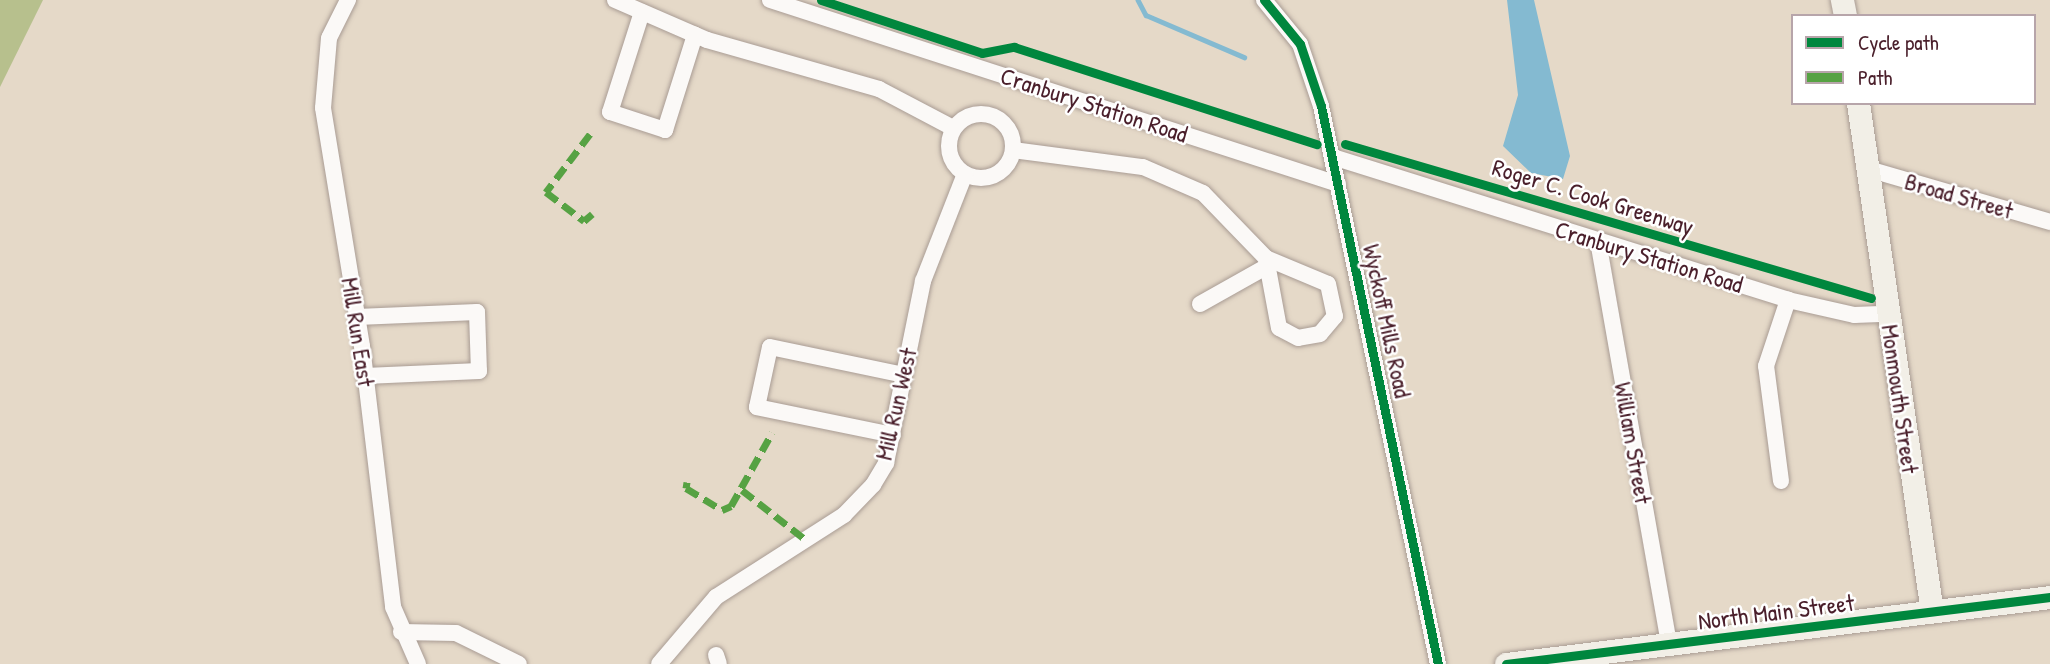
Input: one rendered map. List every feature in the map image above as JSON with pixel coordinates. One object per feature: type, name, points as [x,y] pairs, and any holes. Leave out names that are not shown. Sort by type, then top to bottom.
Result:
[{"type":"street","name":"Mill Run East","points":[[348,0],[328,37],[323,108],[357,317],[389,579],[401,632],[418,664]]},
{"type":"street","points":[[615,0],[695,34],[879,89],[954,128]]},
{"type":"street","name":"Cranbury Station Road","points":[[770,0],[1338,184]]},
{"type":"street","name":"Wyckoff Mills Road","points":[[1264,0],[1283,18],[1312,72],[1361,288],[1438,664]]},
{"type":"street","points":[[642,12],[610,113],[665,130],[695,34]]},
{"type":"street","name":"Monmouth Street","points":[[1858,105],[1932,612]]},
{"type":"street","points":[[977,114],[996,117],[1010,131],[1013,150],[992,177],[965,174],[951,159],[954,128],[977,114]]},
{"type":"street","points":[[1013,150],[1107,159],[1172,178],[1217,204],[1266,262],[1273,319],[1287,334],[1320,334],[1335,316],[1334,293],[1321,277],[1266,262],[1200,304]]},
{"type":"street","name":"Cranbury Station Road","points":[[1333,157],[1788,300],[1854,315],[1887,314]]},
{"type":"street","name":"Broad Street","points":[[1868,169],[2050,222]]},
{"type":"street","name":"Mill Run West","points":[[659,664],[716,597],[860,500],[886,463],[923,281],[965,174]]},
{"type":"street","name":"William Street","points":[[1598,241],[1669,645]]},
{"type":"street","points":[[1334,293],[1361,288]]},
{"type":"street","points":[[1781,481],[1766,366],[1788,300]]},
{"type":"street","points":[[357,317],[477,312],[479,371],[365,376]]},
{"type":"street","points":[[893,435],[757,407],[770,347],[904,375]]},
{"type":"street","name":"North Main Street","points":[[1507,664],[1624,657],[1669,645],[2050,597]]},
{"type":"street","points":[[401,632],[456,633],[519,664]]},
{"type":"green space","points":[[0,0],[43,0],[0,87]]},
{"type":"water","points":[[1507,0],[1534,0],[1570,156],[1563,179],[1531,173],[1503,146],[1518,95]]},
{"type":"waterway","points":[[1138,0],[1146,15],[1244,57]]},
{"type":"marked path","points":[[590,134],[546,192],[584,221],[592,214]]},
{"type":"marked path","points":[[687,482],[686,488],[722,510],[731,506],[772,433]]},
{"type":"marked path","points":[[742,490],[805,539]]},
{"type":"cycle path","points":[[821,0],[982,53],[1014,47],[1317,144]]},
{"type":"cycle path","points":[[1264,0],[1300,44],[1321,106],[1438,664]]},
{"type":"cycle path","name":"Roger C. Cook Greenway","points":[[1345,144],[1871,298]]},
{"type":"cycle path","points":[[1506,664],[2050,597]]}]
